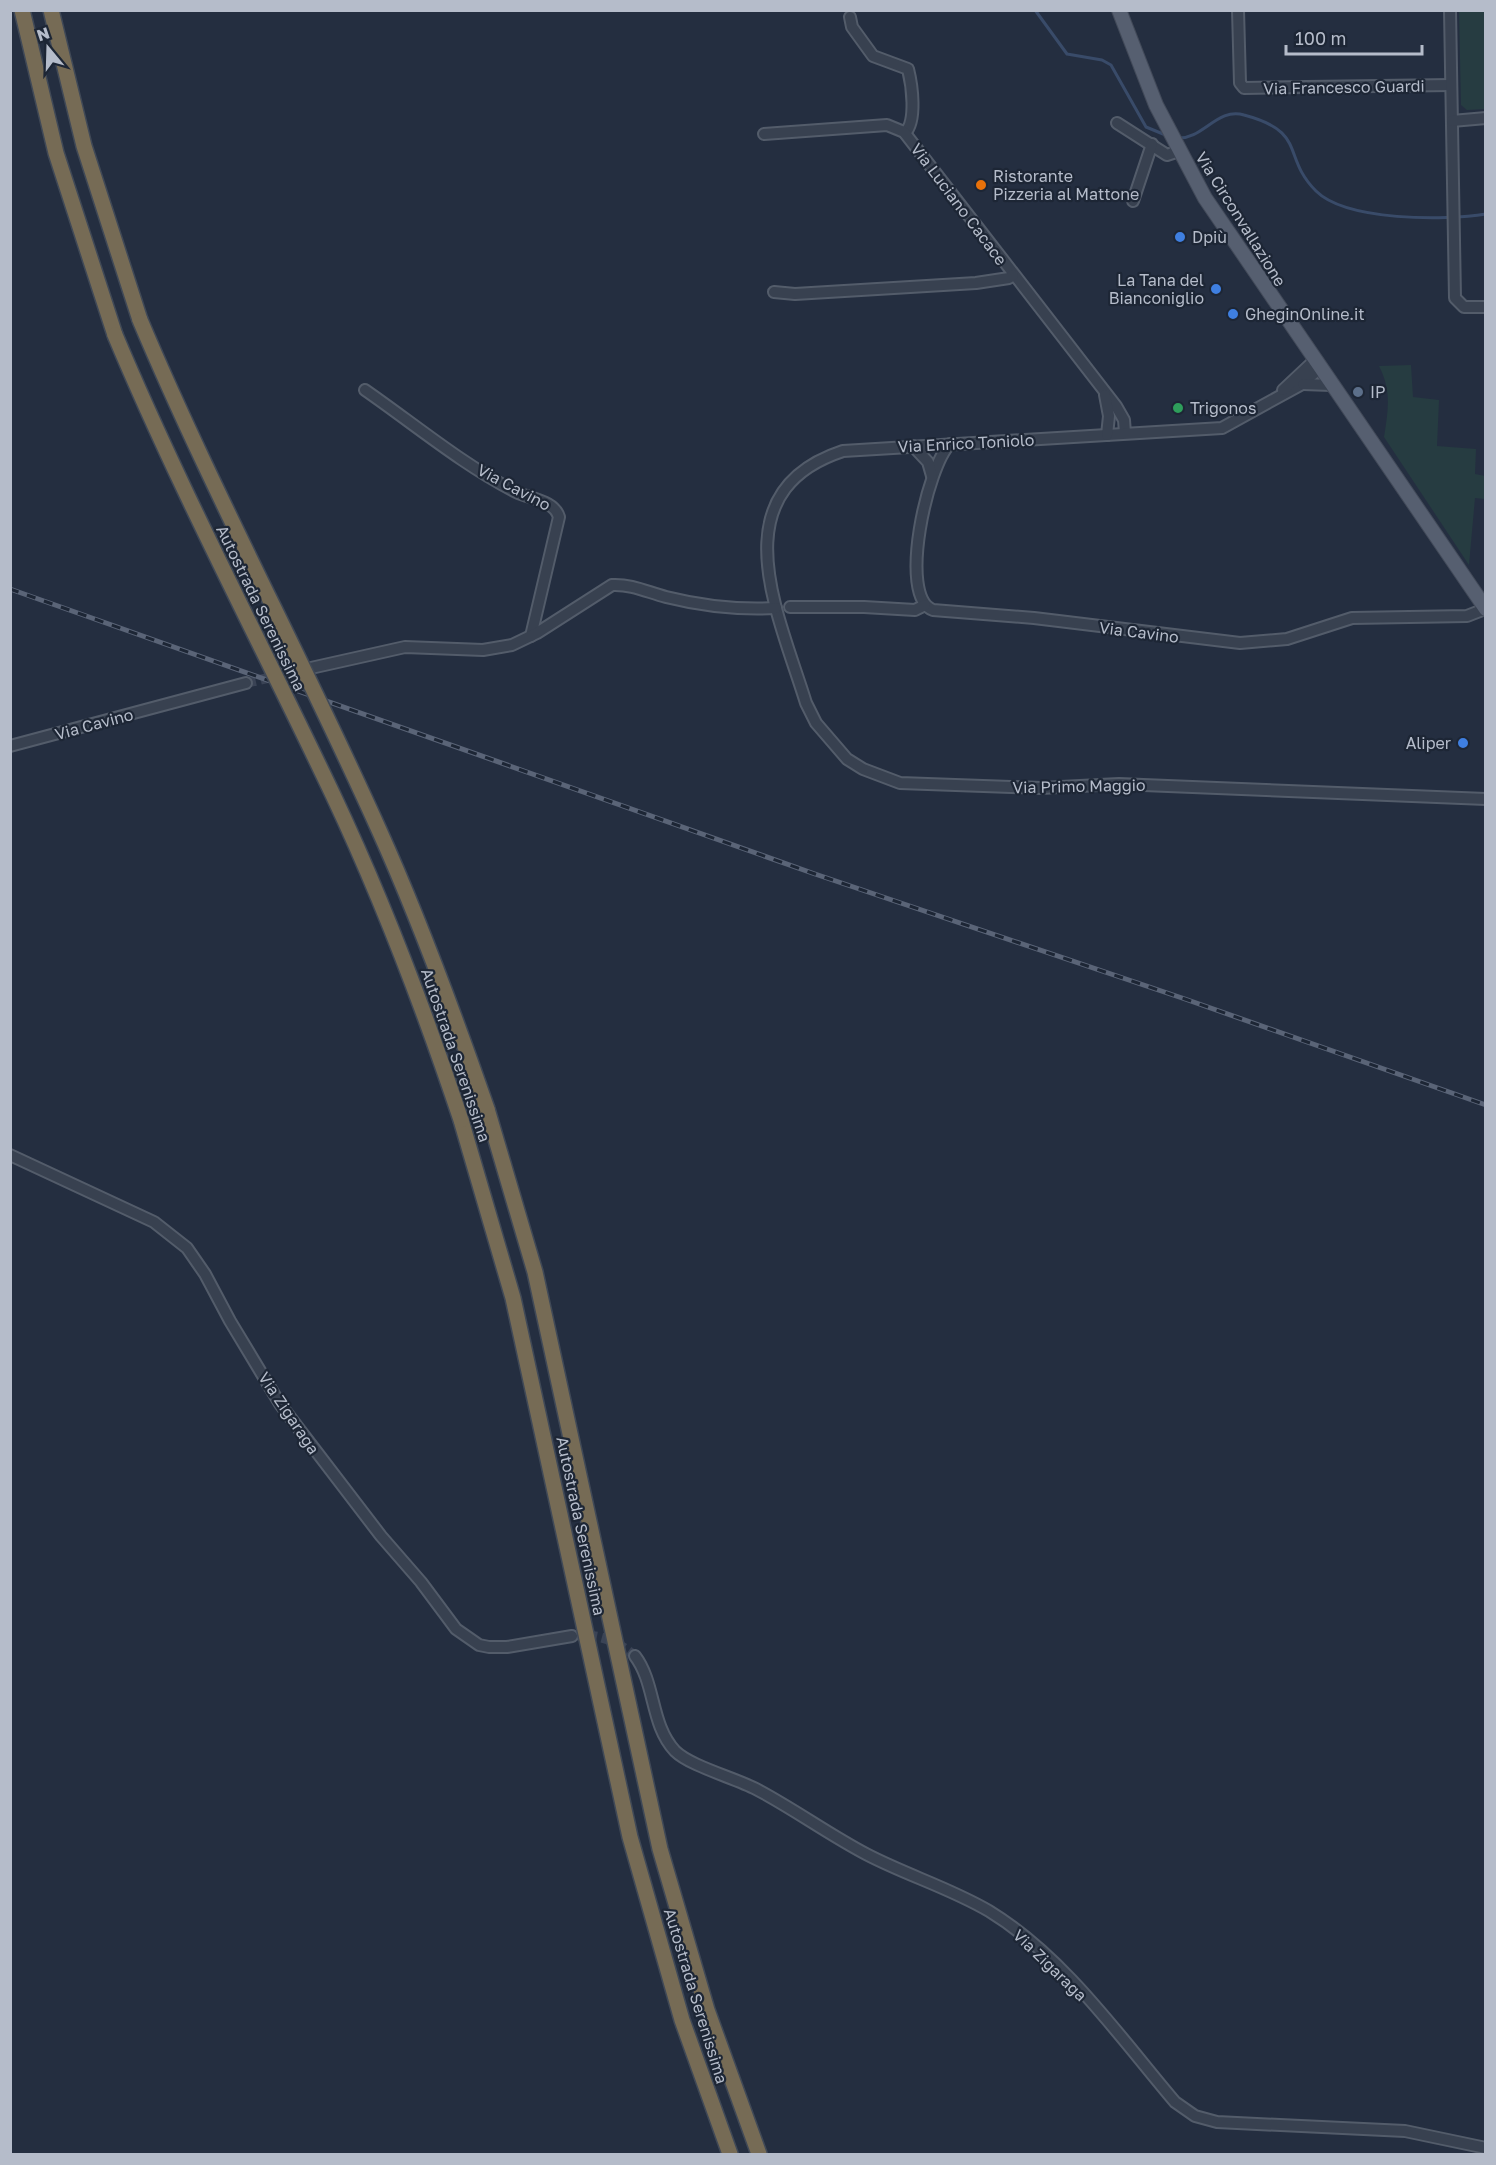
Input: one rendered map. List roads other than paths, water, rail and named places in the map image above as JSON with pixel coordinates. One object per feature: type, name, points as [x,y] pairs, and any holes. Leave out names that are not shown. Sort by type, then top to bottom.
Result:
[{"type":"highway","name":"Autostrada Serenissima","points":[[22,10],[56,153],[115,335],[158,438],[333,796],[391,926],[425,1011],[461,1120],[513,1298],[630,1837],[682,2020],[730,2154]]},
{"type":"highway","name":"Autostrada Serenissima","points":[[51,10],[84,146],[140,320],[221,503],[379,830],[445,990],[487,1108],[535,1272],[660,1850],[707,2010],[759,2154]]},
{"type":"main road","name":"Via Circonvallazione","points":[[1119,10],[1166,126],[1204,198],[1485,609]]},
{"type":"street","name":"Via Francesco Guardi","points":[[1238,10],[1240,83],[1244,88],[1451,85]]},
{"type":"street","points":[[1450,10],[1456,301],[1464,307],[1485,307]]},
{"type":"street","points":[[850,17],[852,27],[873,56],[908,69],[912,115],[910,127],[905,133]]},
{"type":"street","points":[[1452,120],[1485,118]]},
{"type":"street","points":[[1117,123],[1167,154],[1178,149]]},
{"type":"street","name":"Via Luciano Cacace","points":[[764,134],[887,125],[905,133],[1104,392],[1124,420],[1125,433]]},
{"type":"street","points":[[1133,201],[1152,144]]},
{"type":"street","name":"Via Luciano Cacace","points":[[774,292],[795,294],[976,284],[1009,278],[1013,275]]},
{"type":"street","name":"Via Enrico Toniolo","points":[[776,608],[767,570],[765,538],[775,502],[786,487],[811,465],[843,451],[1222,428],[1302,384],[1317,364]]},
{"type":"street","name":"Via Enrico Toniolo","points":[[1276,397],[1317,364]]},
{"type":"street","name":"Via Enrico Toniolo","points":[[1302,384],[1331,385]]},
{"type":"street","name":"Via Cavino","points":[[365,390],[468,462],[517,492],[551,506],[557,511],[559,517],[531,636]]},
{"type":"street","points":[[1104,392],[1109,408],[1107,435]]},
{"type":"street","points":[[925,605],[921,599],[916,550],[932,476],[938,460],[950,444]]},
{"type":"street","points":[[913,446],[928,462],[932,476]]},
{"type":"street","points":[[284,674],[405,647],[483,650],[512,645],[531,636],[612,585],[625,584],[665,597],[730,608],[776,608]]},
{"type":"street","name":"Via Cavino","points":[[790,607],[915,610],[925,605],[933,610],[1034,618],[1240,643],[1287,639],[1352,618],[1467,616],[1485,609]]},
{"type":"street","name":"Via Primo Maggio","points":[[776,608],[806,703],[816,723],[847,759],[887,780],[917,785],[1041,788],[1119,784],[1485,799]]},
{"type":"street","name":"Via Cavino","points":[[10,746],[246,683]]},
{"type":"street","name":"Via Zigaraga","points":[[10,1155],[154,1222],[187,1248],[205,1274],[230,1322],[280,1404],[345,1491],[456,1629],[479,1645],[489,1647],[507,1647],[572,1636]]},
{"type":"street","name":"Via Zigaraga","points":[[635,1656],[646,1674],[662,1731],[675,1751],[687,1759],[756,1789],[866,1854],[918,1880],[964,1898],[1009,1925],[1056,1965],[1175,2102],[1195,2116],[1227,2123],[1405,2132],[1485,2148]]},
{"type":"waterway","points":[[1035,10],[1067,54],[1102,60],[1111,65],[1146,127],[1168,136]]},
{"type":"waterway","points":[[1177,138],[1195,134],[1226,116],[1244,115],[1264,122],[1286,137],[1305,178],[1316,191],[1330,201],[1349,208],[1397,216],[1446,218],[1486,214]]},
{"type":"tunnel","points":[[246,683],[281,675]]},
{"type":"tunnel","points":[[572,1636],[606,1639],[635,1656]]},
{"type":"railway","points":[[10,589],[815,874],[1185,999],[1486,1105]]},
{"type":"place","name":"Ristorante Pizzeria al Mattone","points":[[981,185]]},
{"type":"place","name":"Dpiù","points":[[1180,237]]},
{"type":"place","name":"La Tana del Bianconiglio","points":[[1216,289]]},
{"type":"place","name":"GheginOnline.it","points":[[1233,314]]},
{"type":"place","name":"IP","points":[[1358,392]]},
{"type":"place","name":"Trigonos","points":[[1178,408]]},
{"type":"place","name":"Aliper","points":[[1463,743]]}]
